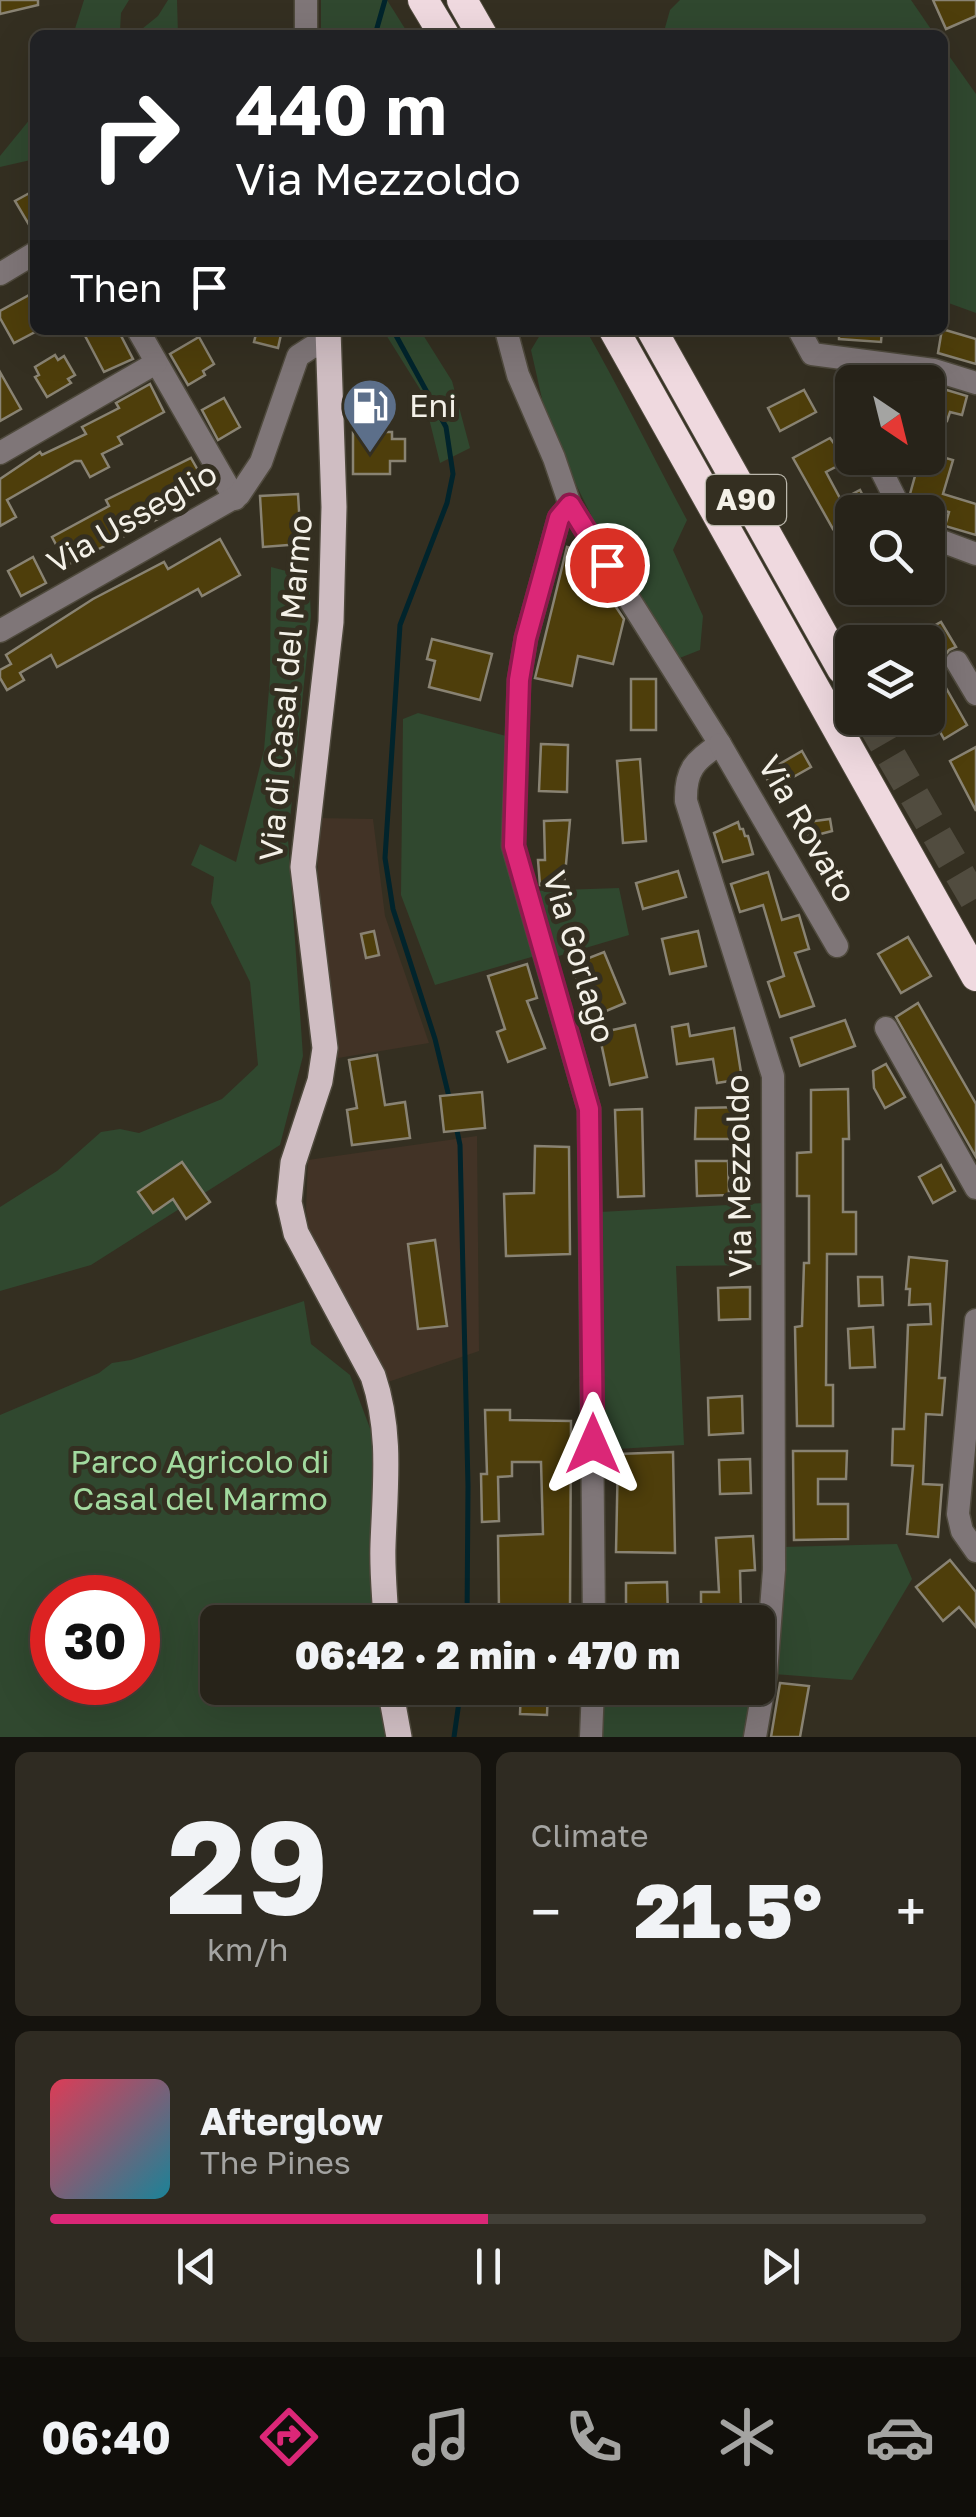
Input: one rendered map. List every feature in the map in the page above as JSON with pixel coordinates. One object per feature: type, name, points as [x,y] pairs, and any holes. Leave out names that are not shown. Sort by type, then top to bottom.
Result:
[{"type":"highway","points":[[423,0],[441,30]]},
{"type":"highway","points":[[462,0],[479,30]]},
{"type":"highway","name":"A90","points":[[617,335],[976,976]]},
{"type":"highway","name":"A90","points":[[655,335],[835,657]]},
{"type":"main road","name":"Via di Casal del Marmo","points":[[328,338],[334,508],[331,622],[304,844],[304,894],[326,1048],[320,1082],[293,1163],[289,1202],[296,1233],[373,1376],[379,1395],[387,1457],[385,1605]]},
{"type":"main road","points":[[393,1705],[399,1737]]},
{"type":"street","points":[[306,0],[306,30]]},
{"type":"street","points":[[0,274],[30,256]]},
{"type":"street","points":[[141,335],[235,498]]},
{"type":"street","points":[[506,335],[518,375],[570,505],[720,744]]},
{"type":"street","points":[[802,335],[812,354],[934,370],[976,384]]},
{"type":"street","name":"Via Usseglio","points":[[0,631],[235,498],[261,462],[298,356],[328,338]]},
{"type":"street","points":[[0,453],[156,363]]},
{"type":"street","name":"Via Gorlago","points":[[570,505],[559,518],[526,638],[519,680],[514,846],[589,1109],[594,1605]]},
{"type":"street","points":[[945,542],[976,554]]},
{"type":"street","points":[[957,662],[976,694]]},
{"type":"street","name":"Via Rovato","points":[[720,744],[837,946]]},
{"type":"street","name":"Via Mezzoldo","points":[[720,744],[693,762],[687,778],[686,801],[771,1064],[773,1082],[774,1570],[766,1674],[754,1737]]},
{"type":"street","points":[[886,1028],[976,1188]]},
{"type":"street","points":[[976,1320],[958,1514],[962,1531],[976,1551]]},
{"type":"street","points":[[591,1737],[593,1705]]},
{"type":"shaded area","points":[[317,818],[373,819],[385,916],[429,1043],[338,1058],[319,930]]},
{"type":"shaded area","points":[[477,1136],[479,1351],[388,1382],[311,1241],[306,1210],[308,1160]]},
{"type":"green space","points":[[84,0],[129,0],[121,13],[120,30],[75,30]]},
{"type":"green space","points":[[168,0],[177,0],[178,30],[141,30],[158,16]]},
{"type":"green space","points":[[321,0],[387,0],[406,30],[321,30]]},
{"type":"green space","points":[[680,0],[911,0],[932,30],[664,30],[670,10]]},
{"type":"green space","points":[[948,54],[976,94],[976,313],[948,303]]},
{"type":"green space","points":[[30,119],[30,160],[0,167],[0,156]]},
{"type":"green space","points":[[386,335],[423,335],[452,381],[470,448],[440,463],[423,394]]},
{"type":"green space","points":[[540,335],[589,335],[687,520],[673,550],[703,616],[700,650],[677,659],[598,529],[549,430],[531,350]]},
{"type":"green space","points":[[271,567],[309,577],[311,616],[288,839],[303,1056],[280,1145],[91,1265],[0,1291],[0,1207],[57,1171],[101,1132],[120,1129],[139,1133],[222,1099],[258,1065],[250,982],[211,903],[214,877],[191,865],[200,844],[236,862],[264,750],[270,677]]},
{"type":"green space","points":[[418,713],[510,737],[535,956],[435,985],[401,895],[403,719]]},
{"type":"green space","points":[[619,888],[629,935],[552,958],[533,891]]},
{"type":"green space","points":[[765,1203],[766,1265],[676,1266],[684,1445],[600,1450],[600,1212]]},
{"type":"green space","name":"Parco Agricolo di Casal del Marmo","points":[[304,1301],[311,1344],[350,1375],[377,1447],[380,1605],[200,1605],[200,1705],[385,1705],[391,1737],[0,1737],[0,1415],[99,1373],[112,1363]]},
{"type":"green space","points":[[897,1544],[912,1579],[852,1680],[775,1674],[782,1547]]},
{"type":"green space","points":[[600,1705],[750,1705],[745,1737],[599,1737]]},
{"type":"building","points":[[0,0],[38,0],[38,5],[0,14]]},
{"type":"building","points":[[933,0],[976,0],[976,16],[946,29]]},
{"type":"building","points":[[30,193],[30,226],[15,201]]},
{"type":"building","points":[[30,295],[30,335],[14,343],[0,311]]},
{"type":"building","points":[[948,331],[976,339],[976,364],[938,353],[941,335],[948,335]]},
{"type":"building","points":[[85,335],[121,335],[133,359],[104,372]]},
{"type":"building","points":[[256,335],[281,335],[278,348],[254,342]]},
{"type":"building","points":[[839,335],[882,335],[881,342],[839,339]]},
{"type":"building","points":[[199,337],[214,364],[188,385],[170,354]]},
{"type":"building","points":[[55,355],[58,360],[64,356],[75,375],[68,379],[71,383],[47,397],[35,377],[39,375],[35,367]]},
{"type":"building","points":[[0,372],[21,409],[0,421]]},
{"type":"building","points":[[150,384],[164,412],[118,437],[122,444],[102,454],[109,467],[90,477],[81,461],[75,461],[7,500],[16,517],[0,526],[0,479],[40,452],[42,455],[86,434],[82,427],[119,408],[116,403]]},
{"type":"building","points":[[945,389],[967,396],[962,415],[950,412],[947,421]]},
{"type":"building","points":[[804,390],[816,412],[780,431],[768,408]]},
{"type":"building","points":[[224,398],[240,427],[218,440],[202,410]]},
{"type":"building","points":[[353,432],[392,432],[392,439],[405,439],[405,461],[390,461],[390,474],[353,474]]},
{"type":"building","points":[[830,438],[835,445],[835,467],[826,472],[838,495],[835,495],[835,528],[833,529],[793,458]]},
{"type":"building","points":[[191,458],[207,486],[155,514],[158,519],[67,565],[52,537],[109,506],[106,500]]},
{"type":"building","points":[[945,458],[953,460],[943,494],[976,504],[976,535],[945,526],[949,512],[945,511],[945,495],[910,494],[915,475],[945,475]]},
{"type":"building","points":[[298,494],[301,544],[263,547],[260,496]]},
{"type":"building","points":[[220,539],[240,575],[202,596],[198,589],[57,667],[51,655],[20,673],[24,680],[7,690],[0,678],[0,670],[11,664],[6,655],[93,599],[164,562],[168,569]]},
{"type":"building","points":[[567,547],[581,550],[580,563],[588,565],[624,619],[613,664],[578,656],[572,686],[535,678]]},
{"type":"building","points":[[33,557],[46,583],[21,596],[8,571]]},
{"type":"building","points":[[945,629],[956,647],[945,656]]},
{"type":"building","points":[[432,639],[492,654],[480,700],[429,687],[435,661],[427,659]]},
{"type":"building","points":[[631,679],[656,679],[656,730],[631,730]]},
{"type":"building","points":[[945,686],[967,725],[944,739],[942,735],[945,735]]},
{"type":"building","points":[[541,744],[568,745],[567,792],[539,791]]},
{"type":"building","points":[[976,747],[976,811],[950,761]]},
{"type":"building","points":[[802,751],[811,767],[772,789],[764,773]]},
{"type":"building","points":[[640,759],[646,841],[623,843],[617,761]]},
{"type":"building","points":[[830,819],[832,831],[809,837],[807,822]]},
{"type":"building","points":[[570,820],[564,886],[540,885],[538,860],[545,860],[544,821]]},
{"type":"building","points":[[738,822],[748,836],[753,854],[723,862],[714,833]]},
{"type":"building","points":[[678,871],[686,897],[643,909],[636,883]]},
{"type":"building","points":[[768,872],[782,920],[799,915],[809,949],[795,953],[814,1006],[780,1017],[768,982],[784,976],[763,905],[740,912],[731,884]]},
{"type":"building","points":[[374,931],[379,955],[366,958],[361,934]]},
{"type":"building","points":[[698,931],[706,966],[670,974],[662,939]]},
{"type":"building","points":[[908,937],[931,976],[901,993],[878,954]]},
{"type":"building","points":[[604,952],[625,1003],[592,1017],[571,965]]},
{"type":"building","points":[[527,964],[537,998],[527,1001],[545,1048],[508,1062],[497,1032],[505,1029],[488,976]]},
{"type":"building","points":[[918,1003],[976,1104],[976,1157],[896,1017]]},
{"type":"building","points":[[845,1020],[855,1046],[800,1066],[791,1038]]},
{"type":"building","points":[[688,1024],[690,1036],[734,1028],[742,1079],[717,1083],[713,1059],[677,1064],[672,1027]]},
{"type":"building","points":[[635,1025],[647,1077],[610,1085],[599,1033]]},
{"type":"building","points":[[377,1055],[385,1105],[405,1102],[410,1138],[352,1145],[347,1110],[357,1108],[349,1060]]},
{"type":"building","points":[[886,1064],[905,1097],[885,1108],[874,1088],[873,1071]]},
{"type":"building","points":[[848,1089],[849,1139],[843,1139],[843,1212],[856,1212],[856,1254],[827,1254],[826,1385],[833,1385],[833,1426],[797,1426],[795,1327],[802,1326],[804,1263],[809,1263],[809,1196],[797,1196],[797,1153],[811,1152],[811,1090]]},
{"type":"building","points":[[482,1092],[485,1128],[444,1132],[440,1096]]},
{"type":"building","points":[[749,1107],[749,1139],[695,1139],[696,1108]]},
{"type":"building","points":[[642,1109],[644,1196],[618,1197],[615,1110]]},
{"type":"building","points":[[535,1146],[569,1147],[570,1254],[506,1256],[504,1194],[534,1193]]},
{"type":"building","points":[[696,1161],[728,1161],[729,1195],[697,1196]]},
{"type":"building","points":[[182,1162],[210,1202],[186,1219],[173,1199],[153,1213],[138,1192]]},
{"type":"building","points":[[941,1165],[955,1191],[933,1203],[919,1177]]},
{"type":"building","points":[[435,1240],[447,1326],[418,1329],[408,1244]]},
{"type":"building","points":[[909,1257],[947,1261],[939,1378],[945,1378],[942,1415],[926,1414],[923,1484],[942,1485],[938,1537],[907,1534],[913,1466],[892,1465],[893,1429],[904,1429],[908,1325],[931,1324],[930,1304],[909,1305]]},
{"type":"building","points":[[858,1277],[882,1277],[883,1305],[859,1306]]},
{"type":"building","points":[[750,1287],[750,1319],[719,1320],[718,1288]]},
{"type":"building","points":[[873,1327],[875,1367],[850,1368],[848,1329]]},
{"type":"building","points":[[742,1396],[743,1433],[709,1435],[708,1398]]},
{"type":"building","points":[[485,1410],[510,1410],[510,1420],[571,1421],[570,1605],[499,1605],[498,1536],[543,1534],[541,1462],[512,1462],[512,1476],[498,1477],[499,1521],[482,1522],[481,1474],[487,1474]]},
{"type":"building","points":[[793,1451],[847,1451],[846,1479],[818,1479],[818,1504],[848,1504],[848,1539],[794,1540]]},
{"type":"building","points":[[673,1452],[675,1553],[616,1552],[618,1454]]},
{"type":"building","points":[[750,1459],[751,1493],[720,1494],[719,1460]]},
{"type":"building","points":[[753,1536],[755,1570],[740,1571],[741,1605],[701,1605],[701,1592],[719,1592],[716,1538]]},
{"type":"building","points":[[950,1560],[976,1592],[976,1627],[959,1607],[943,1621],[916,1587]]},
{"type":"building","points":[[667,1582],[668,1605],[626,1605],[626,1583]]},
{"type":"building","points":[[780,1683],[809,1686],[800,1737],[771,1737]]},
{"type":"building","points":[[520,1705],[547,1705],[547,1715],[520,1714]]},
{"type":"waterway","points":[[376,30],[385,0]]},
{"type":"waterway","points":[[396,335],[446,427],[453,474],[447,503],[400,625],[385,858],[393,909],[435,1039],[450,1101]]},
{"type":"waterway","points":[[456,1126],[460,1145],[468,1486],[467,1605]]},
{"type":"waterway","points":[[454,1737],[459,1705]]},
{"type":"tunnel","points":[[879,735],[976,902]]},
{"type":"place","name":"Eni","points":[[370,455]]},
{"type":"route","points":[[593,1444],[589,1109],[515,858],[513,797],[519,680],[526,638],[559,518],[570,505],[607,565]]}]
